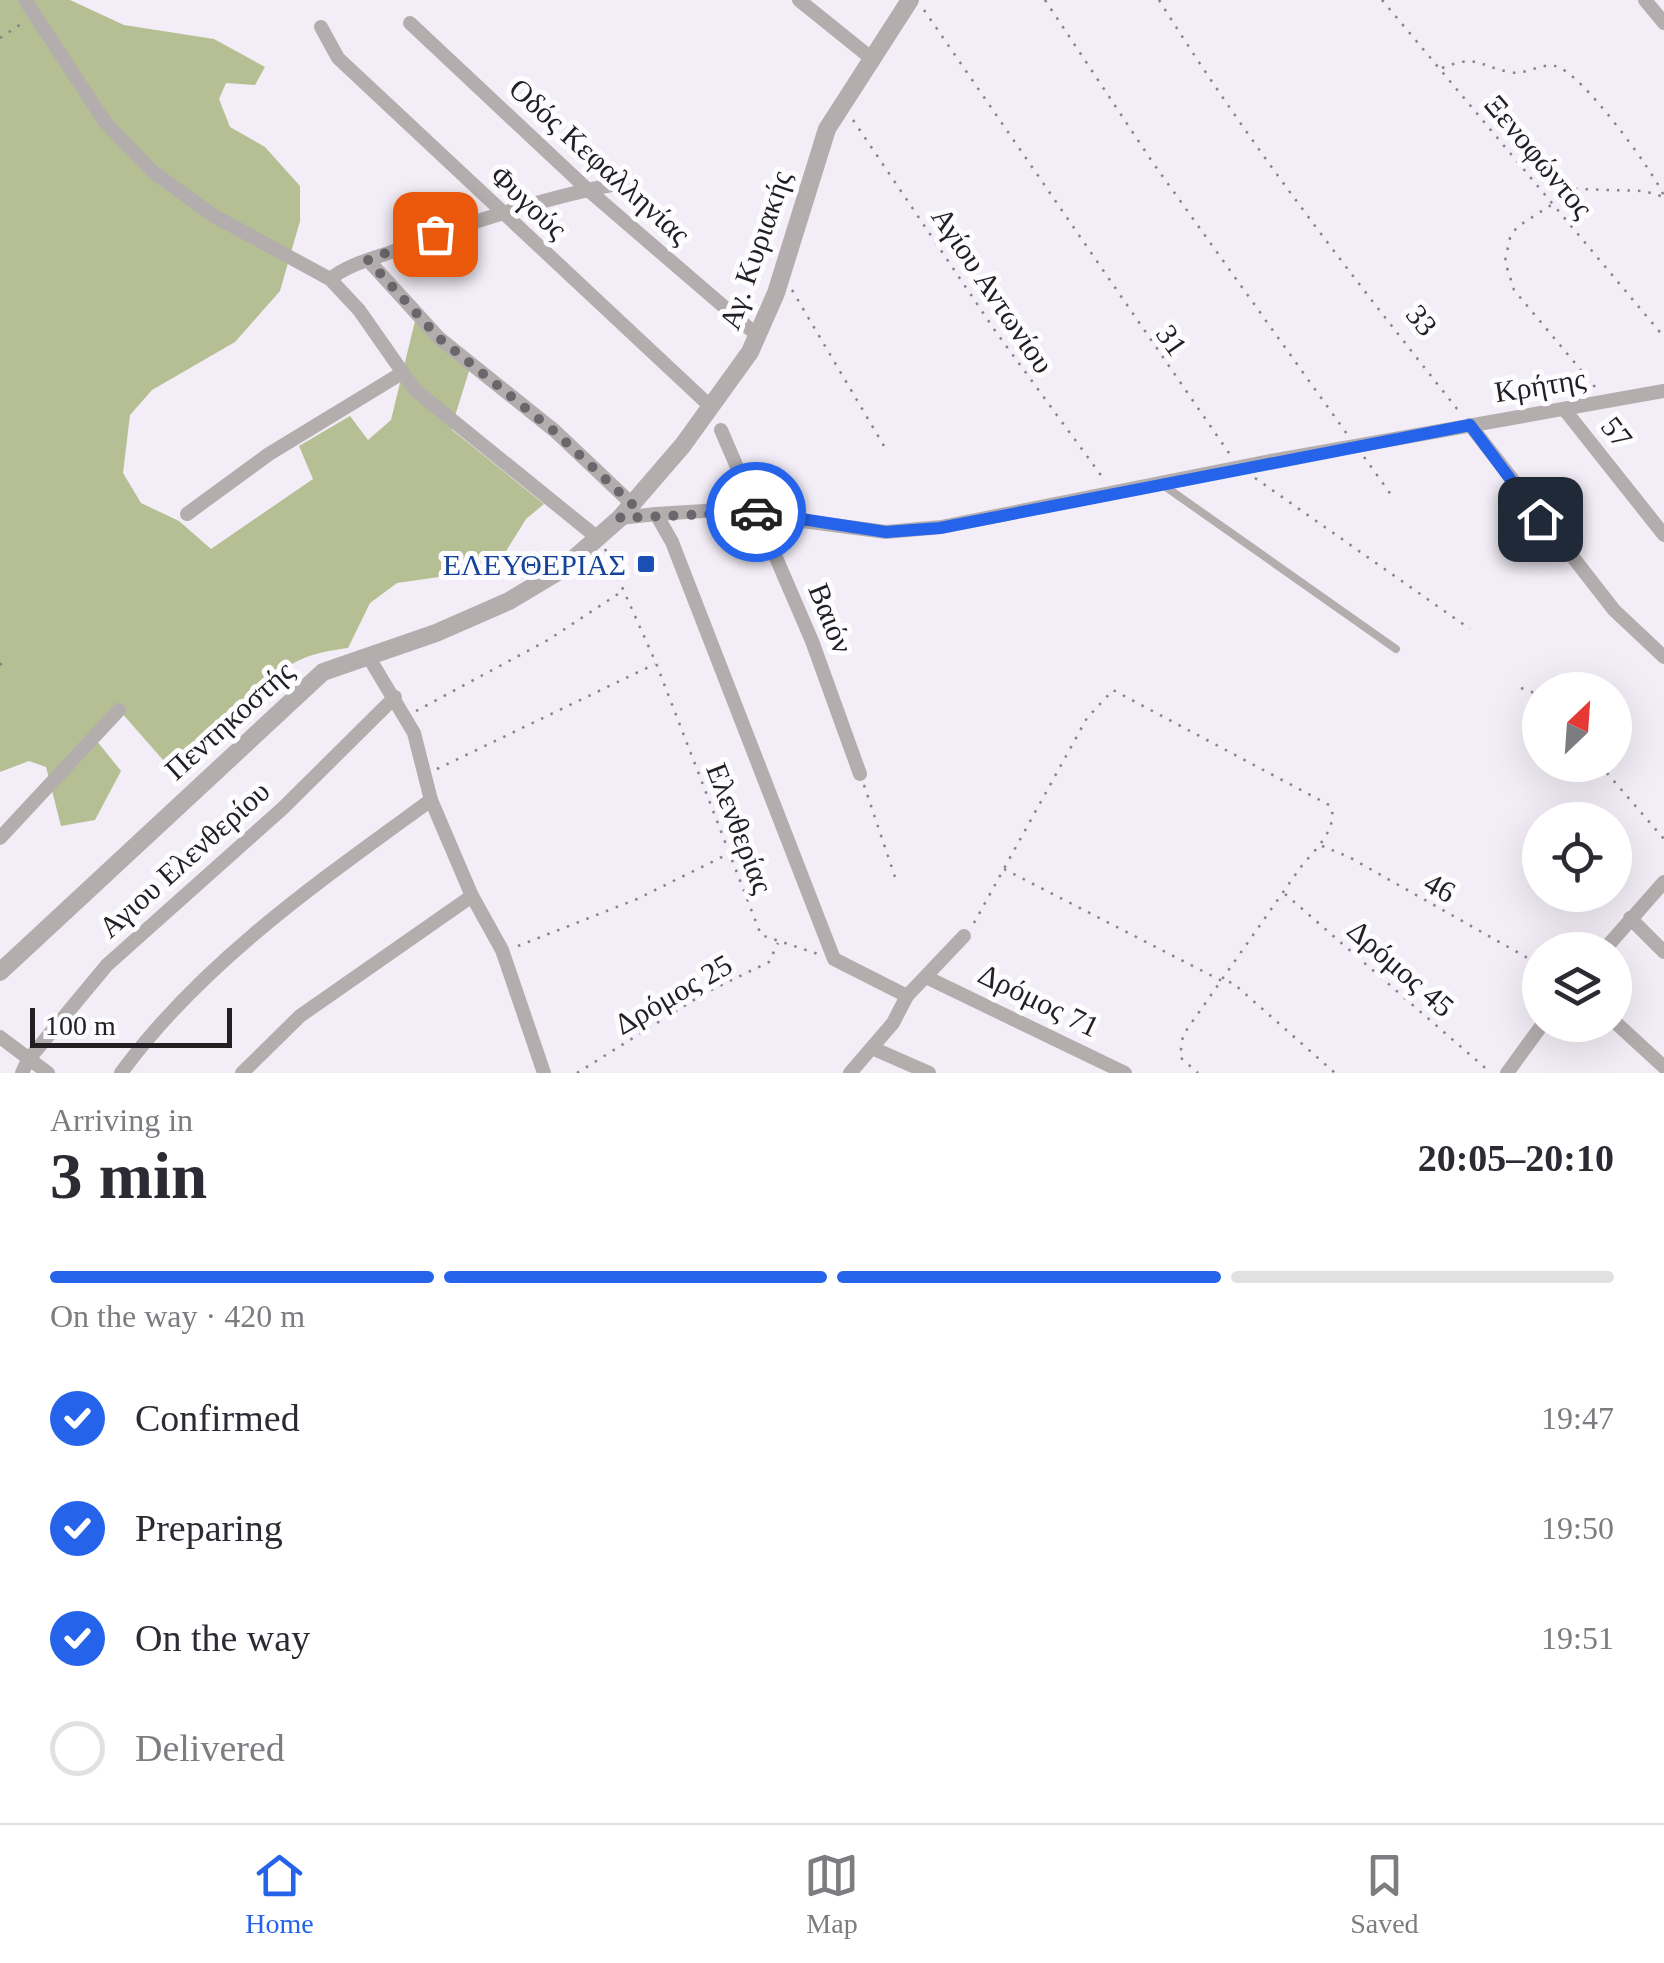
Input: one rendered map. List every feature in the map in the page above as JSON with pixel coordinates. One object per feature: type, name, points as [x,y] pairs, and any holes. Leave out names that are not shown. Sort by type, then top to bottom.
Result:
[{"type":"street","points":[[24,0],[105,122],[152,172],[214,216],[330,279],[347,295],[402,373],[431,406],[599,538]]},
{"type":"street","points":[[799,0],[871,58]]},
{"type":"street","name":"Αγ. Κυριακής","points":[[626,511],[710,408],[758,336],[780,279],[816,156],[842,104],[910,0]]},
{"type":"street","points":[[1645,0],[1664,23]]},
{"type":"street","name":"Οδός Κεφαλληνίας","points":[[410,23],[588,189],[758,336]]},
{"type":"street","name":"Φυγούς","points":[[321,28],[338,58],[710,408]]},
{"type":"street","points":[[330,279],[368,260],[500,214],[588,189],[634,182]]},
{"type":"street","points":[[368,260],[439,338],[555,432],[626,511]]},
{"type":"street","points":[[187,514],[270,454],[402,373]]},
{"type":"street","name":"Κρήτης","points":[[626,511],[760,512],[886,532],[940,528],[1355,446],[1664,391]]},
{"type":"street","name":"57","points":[[1564,409],[1664,535]]},
{"type":"street","points":[[1470,425],[1614,610],[1664,658]]},
{"type":"street","name":"Βαιόν","points":[[721,430],[760,512],[860,774]]},
{"type":"street","name":"Πεντηκοστής","points":[[0,972],[312,679],[510,602],[561,570],[626,511]]},
{"type":"street","points":[[656,514],[672,542],[834,959],[907,996]]},
{"type":"street","points":[[368,656],[406,717],[431,800],[472,896],[502,950],[523,1004],[537,1069]]},
{"type":"street","name":"Αγιου Ελενθερίου","points":[[25,1066],[108,965],[284,808],[396,697]]},
{"type":"street","points":[[0,838],[120,710]]},
{"type":"street","points":[[121,1073],[144,1042],[204,980],[335,870],[431,800]]},
{"type":"street","points":[[1619,932],[1664,882]]},
{"type":"street","points":[[242,1073],[300,1016],[472,896]]},
{"type":"street","points":[[1630,918],[1664,952]]},
{"type":"street","points":[[850,1073],[893,1023],[907,996],[964,936]]},
{"type":"street","name":"Δρόμος 71","points":[[928,978],[1126,1073]]},
{"type":"street","points":[[0,1037],[25,1066],[48,1073]]},
{"type":"street","points":[[1632,1038],[1664,1067]]},
{"type":"street","points":[[1507,1073],[1530,1042]]},
{"type":"street","points":[[872,1048],[929,1073]]},
{"type":"lane","points":[[1163,485],[1396,649]]},
{"type":"path","name":"31","points":[[918,0],[1240,468],[1470,629]]},
{"type":"path","points":[[1044,0],[1152,160],[1392,496]]},
{"type":"path","name":"33","points":[[1158,0],[1232,118],[1324,242],[1470,425]]},
{"type":"path","name":"Ξενοφώντος","points":[[1382,0],[1664,337]]},
{"type":"path","points":[[0,38],[34,16]]},
{"type":"path","points":[[1440,68],[1476,59],[1509,72],[1552,65],[1568,71],[1591,92],[1650,168],[1664,196]]},
{"type":"path","name":"Αγίου Αντωνίου","points":[[842,104],[996,332],[1116,495]]},
{"type":"path","points":[[1608,402],[1556,345],[1514,290],[1506,272],[1506,250],[1517,228],[1570,192],[1584,188],[1664,196]]},
{"type":"path","points":[[780,279],[791,288],[884,446]]},
{"type":"path","name":"Ελενθερίας","points":[[599,538],[656,663],[761,935],[778,941]]},
{"type":"path","points":[[406,717],[548,640],[622,591]]},
{"type":"path","points":[[0,665],[7,658]]},
{"type":"path","points":[[426,774],[656,663]]},
{"type":"path","points":[[964,936],[1087,718],[1113,690],[1331,806],[1334,815],[1320,846],[1220,980],[1178,1048],[1180,1057],[1198,1073]]},
{"type":"path","points":[[860,774],[895,877]]},
{"type":"path","points":[[1615,782],[1664,839]]},
{"type":"path","name":"46","points":[[1320,846],[1350,857],[1522,955]]},
{"type":"path","points":[[502,950],[553,935],[727,855]]},
{"type":"path","points":[[1004,870],[1246,992],[1335,1073]]},
{"type":"path","name":"Δρόμος 45","points":[[1284,892],[1491,1073]]},
{"type":"path","points":[[778,941],[834,959]]},
{"type":"path","name":"Δρόμος 25","points":[[577,1073],[705,993],[769,962],[778,941]]},
{"type":"green space","points":[[0,0],[70,0],[124,25],[214,39],[265,67],[255,85],[226,83],[219,99],[230,127],[265,147],[300,186],[300,221],[280,291],[235,342],[152,390],[130,415],[123,473],[141,503],[179,521],[211,549],[313,479],[299,446],[350,416],[368,440],[391,420],[415,321],[469,371],[451,429],[544,504],[526,519],[495,569],[397,583],[370,603],[348,648],[322,652],[289,666],[231,731],[171,769],[120,711],[92,735],[121,771],[95,820],[61,826],[46,767],[29,761],[0,772]]},
{"type":"way so far","points":[[435,234],[368,260],[439,338],[555,432],[632,504],[620,518],[720,510],[756,512]]},
{"type":"place","name":"ΕΛΕΥΘΕΡΙΑΣ","points":[[646,564]]},
{"type":"route","points":[[756,512],[886,532],[940,528],[1470,425],[1540,519]]}]
